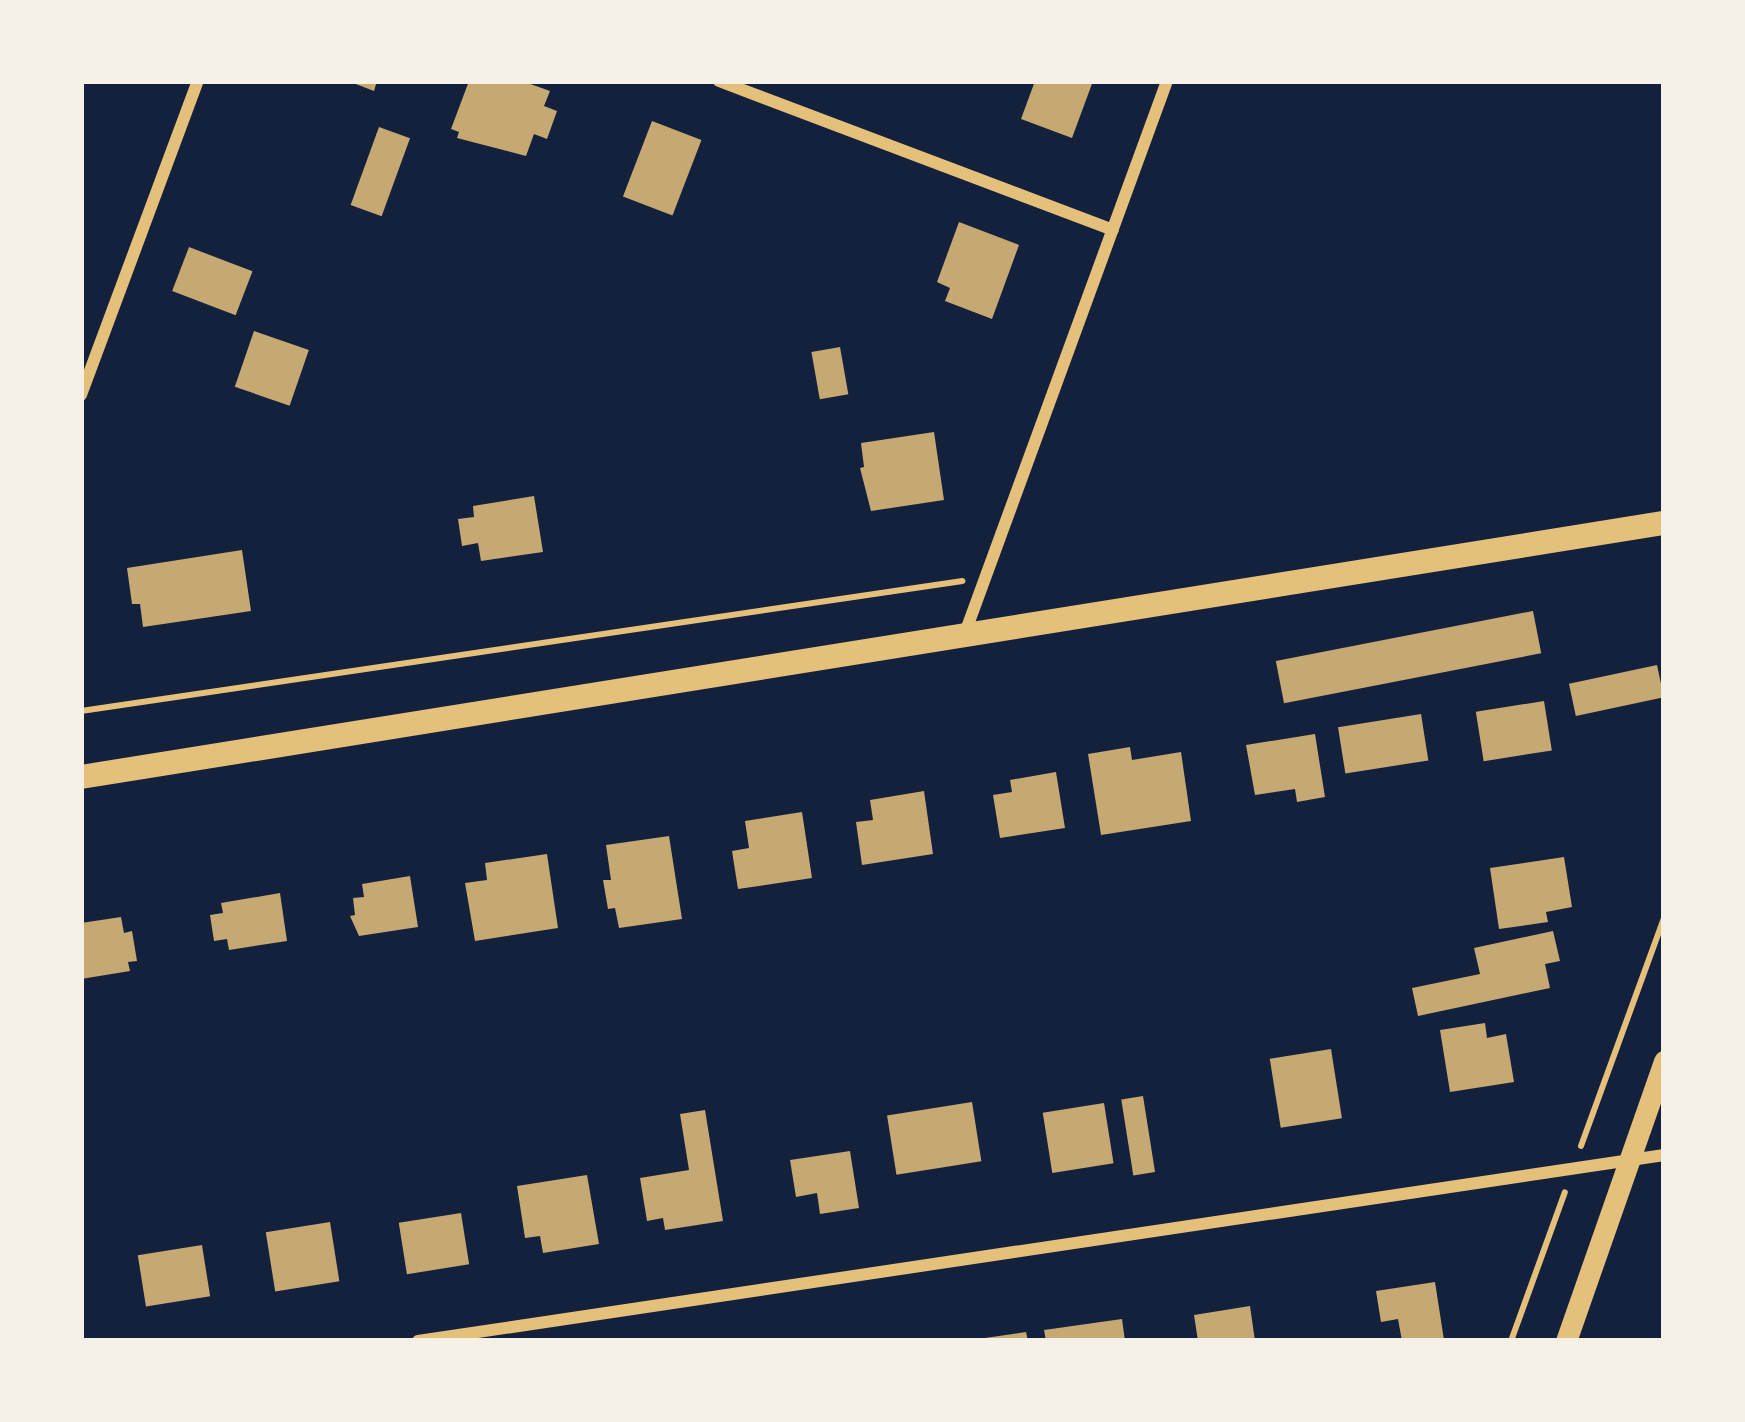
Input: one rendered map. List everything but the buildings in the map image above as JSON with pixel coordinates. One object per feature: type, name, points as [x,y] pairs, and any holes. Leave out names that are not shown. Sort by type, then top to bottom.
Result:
[{"type":"main road","points":[[81,777],[1664,523]]},
{"type":"street","points":[[81,395],[198,81]]},
{"type":"street","points":[[718,81],[1113,230]]},
{"type":"street","points":[[965,633],[1167,81]]},
{"type":"street","points":[[1566,1341],[1664,1060]]},
{"type":"street","points":[[418,1341],[1664,1155]]},
{"type":"path","points":[[81,711],[985,578]]},
{"type":"path","points":[[1511,1341],[1664,918]]}]
